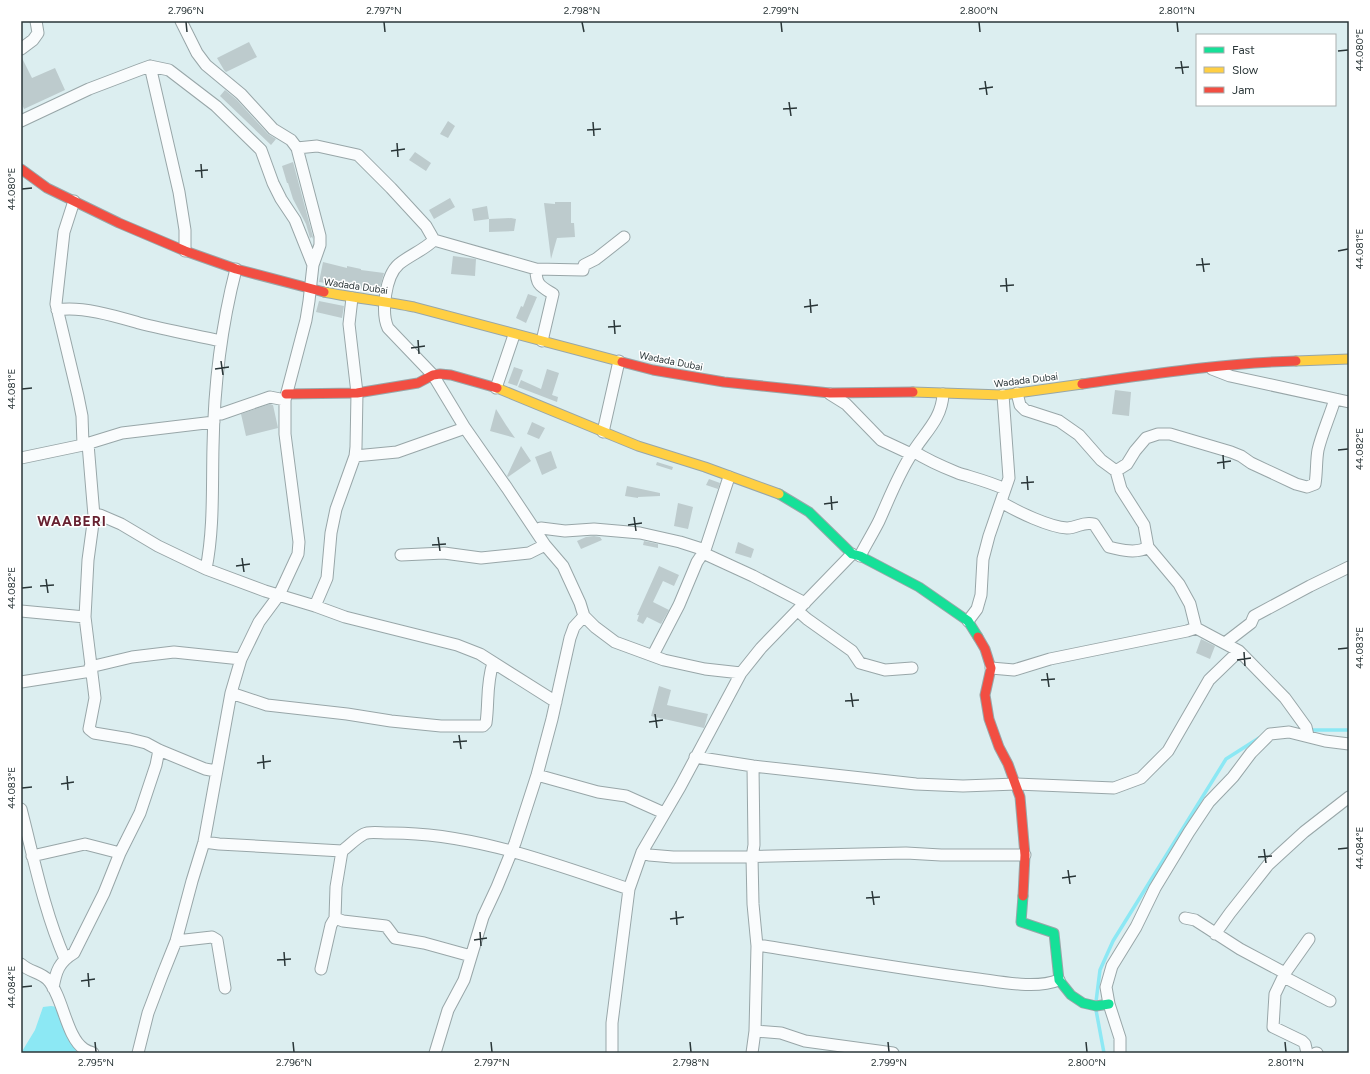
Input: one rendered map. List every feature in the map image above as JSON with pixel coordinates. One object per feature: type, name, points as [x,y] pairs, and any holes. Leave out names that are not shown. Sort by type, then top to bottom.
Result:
[{"type":"street","points":[[21,49],[33,40],[38,33],[38,24],[36,21]]},
{"type":"street","points":[[138,1053],[148,1013],[176,942],[204,842],[216,771],[232,693],[241,659],[259,622],[279,594],[298,554],[299,542],[285,434],[285,397],[306,320],[313,265],[320,245],[320,236],[297,148],[291,140],[273,129],[241,94],[206,65],[181,21]]},
{"type":"street","points":[[21,121],[89,89],[150,66],[169,70],[216,106],[261,150],[273,183],[295,220],[313,265]]},
{"type":"street","points":[[150,66],[179,192],[185,230],[185,251]]},
{"type":"street","points":[[297,148],[318,146],[358,155],[426,226],[434,240],[536,269],[583,270],[584,265],[596,259],[624,237]]},
{"type":"street","name":"Wadada Dubai","points":[[21,168],[47,188],[119,223],[185,251],[236,269],[311,290],[352,298],[385,301],[414,307],[652,370],[724,382],[830,393],[922,392],[943,394],[1003,395],[1208,367],[1261,362],[1349,359]]},
{"type":"street","points":[[74,201],[64,232],[56,304],[82,416],[94,516],[88,560],[85,617],[95,698],[90,730],[94,733],[130,738],[146,743],[159,750],[206,769],[216,771]]},
{"type":"street","points":[[434,240],[397,265],[390,276],[385,301],[384,321],[388,328],[433,375],[465,428],[545,545],[563,566],[580,603],[584,616],[594,627],[615,642],[664,660],[705,669],[741,673]]},
{"type":"street","points":[[206,569],[212,520],[214,418],[221,341],[236,269]]},
{"type":"street","points":[[536,269],[536,279],[539,284],[553,294],[542,341]]},
{"type":"street","points":[[315,606],[327,578],[331,533],[336,508],[355,456],[357,394],[349,324],[352,298]]},
{"type":"street","points":[[57,310],[79,310],[115,316],[152,326],[221,341]]},
{"type":"street","points":[[496,388],[514,334]]},
{"type":"street","points":[[603,432],[619,361]]},
{"type":"street","points":[[1208,367],[1230,376],[1349,402]]},
{"type":"street","points":[[21,458],[85,444],[122,433],[214,418],[221,414],[270,397],[357,394],[418,383],[433,375],[440,374],[451,375],[496,388],[638,446],[705,467],[783,496],[809,512],[856,555],[919,587],[968,621],[985,649],[992,668],[985,695],[989,719],[1020,797],[1025,855],[1021,922],[1054,933],[1059,980],[1071,995],[1083,1003],[1096,1006],[1109,1004]]},
{"type":"street","points":[[830,393],[846,404],[881,440],[958,473],[985,480],[1005,489]]},
{"type":"street","points":[[1018,393],[1020,405],[1025,410],[1059,421],[1079,436],[1102,460],[1116,471],[1121,489],[1144,525],[1148,547],[1179,584],[1190,604],[1196,628]]},
{"type":"street","points":[[612,1053],[612,1023],[629,889],[642,852],[680,787],[741,673],[761,648],[801,607],[856,555],[878,521],[894,486],[912,453],[935,423],[943,394]]},
{"type":"street","points":[[968,621],[976,609],[981,595],[983,559],[989,536],[1009,478],[1003,395]]},
{"type":"street","points":[[1116,471],[1127,464],[1135,451],[1146,438],[1158,434],[1170,434],[1241,456],[1251,464],[1296,484],[1307,487],[1315,484],[1316,464],[1319,448],[1335,399]]},
{"type":"street","points":[[355,456],[397,452],[465,428]]},
{"type":"street","points":[[653,656],[680,605],[697,562],[704,551],[729,477]]},
{"type":"street","points":[[1001,502],[1010,508],[1055,526],[1072,528],[1087,522],[1094,524],[1109,547],[1134,551],[1143,550],[1148,547]]},
{"type":"street","points":[[94,516],[100,516],[121,524],[158,546],[206,569],[265,591],[279,594],[345,617],[457,645],[480,654],[556,702]]},
{"type":"street","points":[[535,530],[541,528],[565,531],[594,529],[640,533],[680,542],[704,551],[753,576],[801,607],[807,619],[852,651],[860,663],[885,670],[912,668]]},
{"type":"street","points":[[401,555],[444,554],[481,558],[529,552],[545,545]]},
{"type":"street","points":[[1225,643],[1251,623],[1254,616],[1349,567]]},
{"type":"street","points":[[21,611],[85,617]]},
{"type":"street","points":[[435,1053],[448,1010],[464,980],[483,917],[511,851],[537,774],[556,702],[570,638],[574,627],[584,616]]},
{"type":"street","points":[[992,668],[1014,670],[1050,660],[1180,633],[1196,628],[1239,651],[1285,698],[1306,727],[1308,736]]},
{"type":"street","points":[[695,757],[753,766],[916,784],[963,786],[1016,784],[1114,788],[1141,778],[1168,751],[1210,680],[1239,651]]},
{"type":"street","points":[[21,682],[91,669],[132,657],[174,652],[241,659]]},
{"type":"street","points":[[232,693],[267,705],[441,726],[483,726],[486,723],[487,693],[493,663]]},
{"type":"street","points":[[1120,1053],[1120,1038],[1109,1004],[1106,987],[1112,966],[1136,927],[1155,888],[1209,802],[1233,777],[1250,753],[1270,734],[1289,732],[1325,741],[1349,744]]},
{"type":"street","points":[[53,988],[58,968],[65,959],[74,954],[104,893],[120,854],[140,813],[156,765],[159,750]]},
{"type":"street","points":[[752,1053],[755,1031],[757,946],[753,904],[753,766]]},
{"type":"street","points":[[537,774],[598,792],[626,796],[664,813]]},
{"type":"street","points":[[1215,934],[1230,912],[1268,865],[1304,832],[1349,797]]},
{"type":"street","points":[[21,809],[46,908],[65,959]]},
{"type":"street","points":[[321,969],[331,926],[335,918],[336,887],[342,851],[364,833],[434,835],[464,840],[511,851],[629,889]]},
{"type":"street","points":[[204,842],[342,851]]},
{"type":"street","points":[[32,856],[85,844],[120,854]]},
{"type":"street","points":[[642,852],[649,855],[673,857],[906,854],[1025,855]]},
{"type":"street","points":[[335,918],[343,921],[386,926],[395,938],[424,943],[471,956]]},
{"type":"street","points":[[1185,918],[1195,920],[1215,934],[1330,1001]]},
{"type":"street","points":[[176,942],[212,936],[217,940],[225,988]]},
{"type":"street","points":[[1307,1053],[1305,1044],[1302,1041],[1273,1028],[1275,994],[1285,975],[1310,939]]},
{"type":"street","points":[[757,946],[934,973],[1019,984],[1050,984],[1059,980]]},
{"type":"street","points":[[21,964],[26,969],[47,979],[53,988],[73,1035],[83,1049],[93,1053]]},
{"type":"street","points":[[755,1031],[781,1034],[805,1041],[893,1053]]},
{"type":"water","points":[[43,1007],[57,1007],[77,1053],[21,1053],[35,1030]]},
{"type":"building","points":[[249,42],[257,57],[226,72],[217,58]]},
{"type":"building","points":[[21,56],[32,78],[55,68],[65,90],[24,109],[21,102]]},
{"type":"building","points":[[225,90],[236,99],[268,134],[276,139],[271,145],[220,96]]},
{"type":"building","points":[[448,121],[455,126],[448,138],[440,134]]},
{"type":"building","points":[[415,152],[431,163],[426,171],[409,160]]},
{"type":"building","points":[[293,162],[313,239],[312,237],[310,238],[306,224],[293,199],[282,166]]},
{"type":"building","points":[[450,198],[455,207],[434,219],[429,210]]},
{"type":"building","points":[[555,202],[571,202],[571,223],[574,223],[575,237],[557,238],[551,259],[544,203],[555,204]]},
{"type":"building","points":[[487,206],[489,219],[474,221],[472,209]]},
{"type":"building","points":[[489,219],[516,219],[514,231],[489,232]]},
{"type":"building","points":[[453,256],[476,259],[475,276],[451,274]]},
{"type":"building","points":[[323,262],[347,268],[347,266],[361,270],[384,273],[379,291],[319,282]]},
{"type":"building","points":[[528,294],[537,297],[526,323],[516,318],[521,306],[523,307]]},
{"type":"building","points":[[319,301],[344,306],[342,318],[316,312]]},
{"type":"building","points":[[514,367],[523,370],[517,386],[508,383]]},
{"type":"building","points":[[547,369],[559,373],[552,395],[558,397],[557,402],[518,387],[521,380],[541,389]]},
{"type":"building","points":[[1115,390],[1131,392],[1129,416],[1112,414]]},
{"type":"building","points":[[270,404],[273,405],[278,428],[246,436],[241,414]]},
{"type":"building","points":[[496,409],[506,425],[515,438],[490,431]]},
{"type":"building","points":[[532,422],[545,428],[539,439],[527,434]]},
{"type":"building","points":[[521,446],[531,461],[508,477],[507,476]]},
{"type":"building","points":[[551,451],[557,468],[542,475],[535,457]]},
{"type":"building","points":[[657,462],[673,467],[672,470],[656,465]]},
{"type":"building","points":[[709,479],[720,483],[718,489],[706,485]]},
{"type":"building","points":[[627,486],[660,493],[660,496],[638,498],[625,496]]},
{"type":"building","points":[[678,503],[693,507],[688,529],[674,526]]},
{"type":"building","points":[[586,537],[600,537],[602,540],[581,549],[577,541]]},
{"type":"building","points":[[644,541],[658,544],[658,548],[643,545]]},
{"type":"building","points":[[738,542],[754,549],[751,558],[735,553]]},
{"type":"building","points":[[659,566],[679,575],[674,586],[663,581],[653,602],[669,610],[661,624],[647,617],[643,624],[637,621],[639,615],[637,615]]},
{"type":"building","points":[[1201,639],[1215,646],[1210,659],[1196,653]]},
{"type":"building","points":[[659,686],[671,690],[667,705],[708,714],[704,728],[651,716]]},
{"type":"waterway","points":[[1308,730],[1349,730]]},
{"type":"waterway","points":[[1096,1002],[1100,970],[1113,941],[1226,759],[1259,738]]},
{"type":"waterway","points":[[1096,1010],[1104,1053]]},
{"type":"traffic: fast","points":[[779,494],[809,512],[852,554],[860,556],[919,587],[968,621],[978,637]]},
{"type":"traffic: fast","points":[[1023,896],[1021,922],[1054,933],[1059,980],[1071,995],[1083,1003],[1096,1006],[1109,1004]]},
{"type":"traffic: slow","points":[[324,292],[414,307],[622,362]]},
{"type":"traffic: slow","points":[[1296,361],[1349,359]]},
{"type":"traffic: slow","points":[[913,392],[1003,395],[1082,384]]},
{"type":"traffic: slow","points":[[497,388],[638,446],[705,467],[779,494]]},
{"type":"traffic: jam","points":[[21,169],[47,188],[119,223],[185,251],[236,269],[324,292]]},
{"type":"traffic: jam","points":[[1082,384],[1242,364],[1296,361]]},
{"type":"traffic: jam","points":[[622,362],[653,370],[724,382],[830,393],[913,392]]},
{"type":"traffic: jam","points":[[286,394],[357,393],[418,383],[433,375],[440,374],[451,375],[497,388]]},
{"type":"traffic: jam","points":[[978,637],[985,649],[991,668],[985,695],[989,719],[1020,797],[1025,855],[1023,896]]},
{"type":"district","name":"WAABERI","points":[[72,521]]}]
